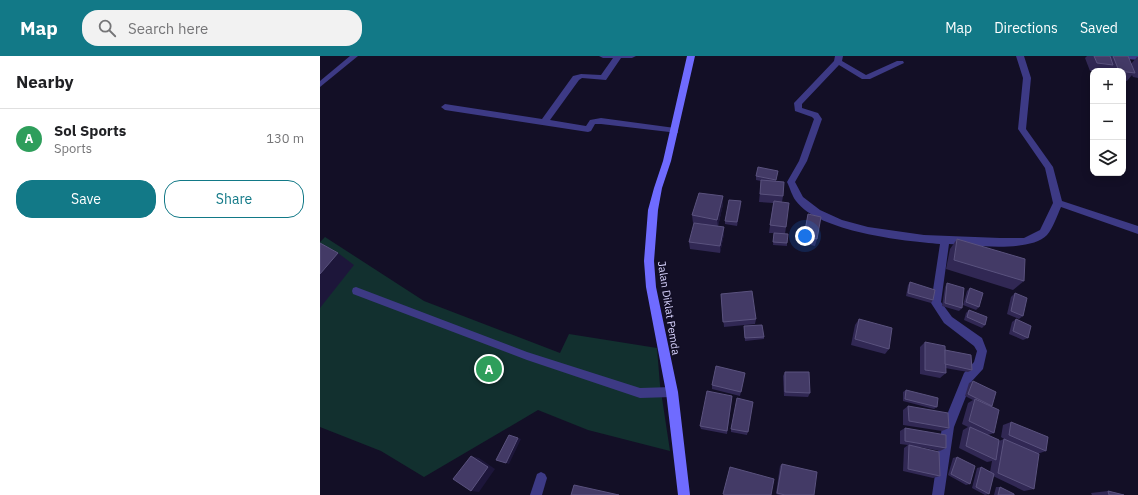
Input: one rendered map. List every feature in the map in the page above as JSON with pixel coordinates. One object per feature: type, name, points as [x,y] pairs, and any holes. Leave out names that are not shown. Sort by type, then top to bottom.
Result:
[{"type":"street","points":[[320,85],[354,56]]},
{"type":"street","points":[[602,56],[632,56]]},
{"type":"street","name":"Jalan Diklat Pemda","points":[[684,495],[672,392],[651,288],[649,261],[653,210],[675,131],[691,56]]},
{"type":"street","points":[[900,63],[870,77],[865,77],[838,59],[798,103],[798,109],[815,115],[818,118],[803,161],[791,182],[793,192],[799,199],[824,217],[856,228],[902,237],[945,241],[1028,241],[1043,233],[1058,203],[1049,167],[1036,152],[1022,129],[1027,78],[1020,56]]},
{"type":"street","points":[[1118,56],[1138,58]]},
{"type":"street","points":[[544,122],[576,78],[581,76],[603,78],[618,57]]},
{"type":"street","points":[[444,107],[588,129],[593,122],[601,121],[675,131]]},
{"type":"street","points":[[1058,203],[1138,230]]},
{"type":"street","points":[[938,495],[948,427],[968,377],[979,365],[982,351],[978,342],[948,320],[936,303],[945,241]]},
{"type":"street","points":[[536,495],[541,478]]},
{"type":"lane","points":[[356,291],[527,356],[640,393],[672,392]]},
{"type":"green space","points":[[325,237],[424,301],[560,353],[569,334],[657,348],[660,385],[670,451],[588,430],[538,410],[424,477],[381,451],[320,427],[320,242]]},
{"type":"building","points":[[1094,56],[1110,56],[1113,65],[1097,63]]},
{"type":"building","points":[[1113,56],[1128,56],[1135,73],[1126,72],[1126,68],[1118,68]]},
{"type":"building","points":[[758,167],[778,171],[776,180],[756,176]]},
{"type":"building","points":[[761,180],[784,182],[783,196],[760,194]]},
{"type":"building","points":[[699,193],[723,196],[717,220],[692,215]]},
{"type":"building","points":[[729,200],[741,201],[737,222],[725,221]]},
{"type":"building","points":[[774,201],[789,203],[786,227],[770,225]]},
{"type":"building","points":[[808,214],[821,217],[817,239],[804,236]]},
{"type":"building","points":[[694,223],[724,227],[720,246],[689,242]]},
{"type":"building","points":[[774,233],[788,234],[787,243],[773,242]]},
{"type":"building","points":[[957,239],[1025,259],[1024,281],[954,260]]},
{"type":"building","points":[[320,243],[338,253],[320,274]]},
{"type":"building","points":[[910,282],[935,290],[933,300],[908,293]]},
{"type":"building","points":[[947,283],[964,288],[962,308],[945,303]]},
{"type":"building","points":[[970,288],[983,293],[979,307],[966,302]]},
{"type":"building","points":[[752,291],[756,319],[723,322],[721,294]]},
{"type":"building","points":[[1015,293],[1027,298],[1023,316],[1011,311]]},
{"type":"building","points":[[969,310],[987,317],[985,325],[967,317]]},
{"type":"building","points":[[859,319],[892,328],[889,349],[855,339]]},
{"type":"building","points":[[1016,319],[1031,326],[1028,338],[1013,331]]},
{"type":"building","points":[[762,325],[764,337],[745,338],[744,326]]},
{"type":"building","points":[[925,342],[945,346],[946,373],[925,370]]},
{"type":"building","points":[[945,350],[971,355],[972,370],[945,364]]},
{"type":"building","points":[[716,366],[745,373],[741,392],[712,385]]},
{"type":"building","points":[[785,372],[809,372],[810,393],[785,392]]},
{"type":"building","points":[[973,381],[996,392],[992,406],[968,394]]},
{"type":"building","points":[[906,390],[938,398],[937,407],[905,399]]},
{"type":"building","points":[[707,391],[732,396],[727,431],[700,426]]},
{"type":"building","points":[[737,398],[753,402],[748,432],[731,429]]},
{"type":"building","points":[[975,399],[999,410],[994,433],[969,421]]},
{"type":"building","points":[[908,406],[948,413],[949,428],[909,421]]},
{"type":"building","points":[[1011,422],[1048,437],[1046,451],[1009,435]]},
{"type":"building","points":[[970,427],[999,440],[996,460],[966,446]]},
{"type":"building","points":[[905,428],[946,435],[946,448],[905,441]]},
{"type":"building","points":[[509,435],[518,438],[506,463],[496,460]]},
{"type":"building","points":[[1004,439],[1039,454],[1034,489],[998,473]]},
{"type":"building","points":[[909,445],[939,452],[940,476],[908,469]]},
{"type":"building","points":[[471,456],[488,467],[471,491],[453,479]]},
{"type":"building","points":[[957,457],[975,466],[970,484],[951,474]]},
{"type":"building","points":[[782,464],[817,472],[814,495],[785,495],[777,493]]},
{"type":"building","points":[[730,467],[774,479],[771,495],[723,494]]},
{"type":"building","points":[[981,467],[994,474],[989,494],[976,487]]},
{"type":"building","points":[[574,485],[619,495],[571,495]]},
{"type":"building","points":[[1000,487],[1014,494],[1014,495],[998,495]]},
{"type":"building","points":[[1108,491],[1124,495],[1109,495]]},
{"type":"place","name":"Sol Sports","points":[[489,369]]}]
